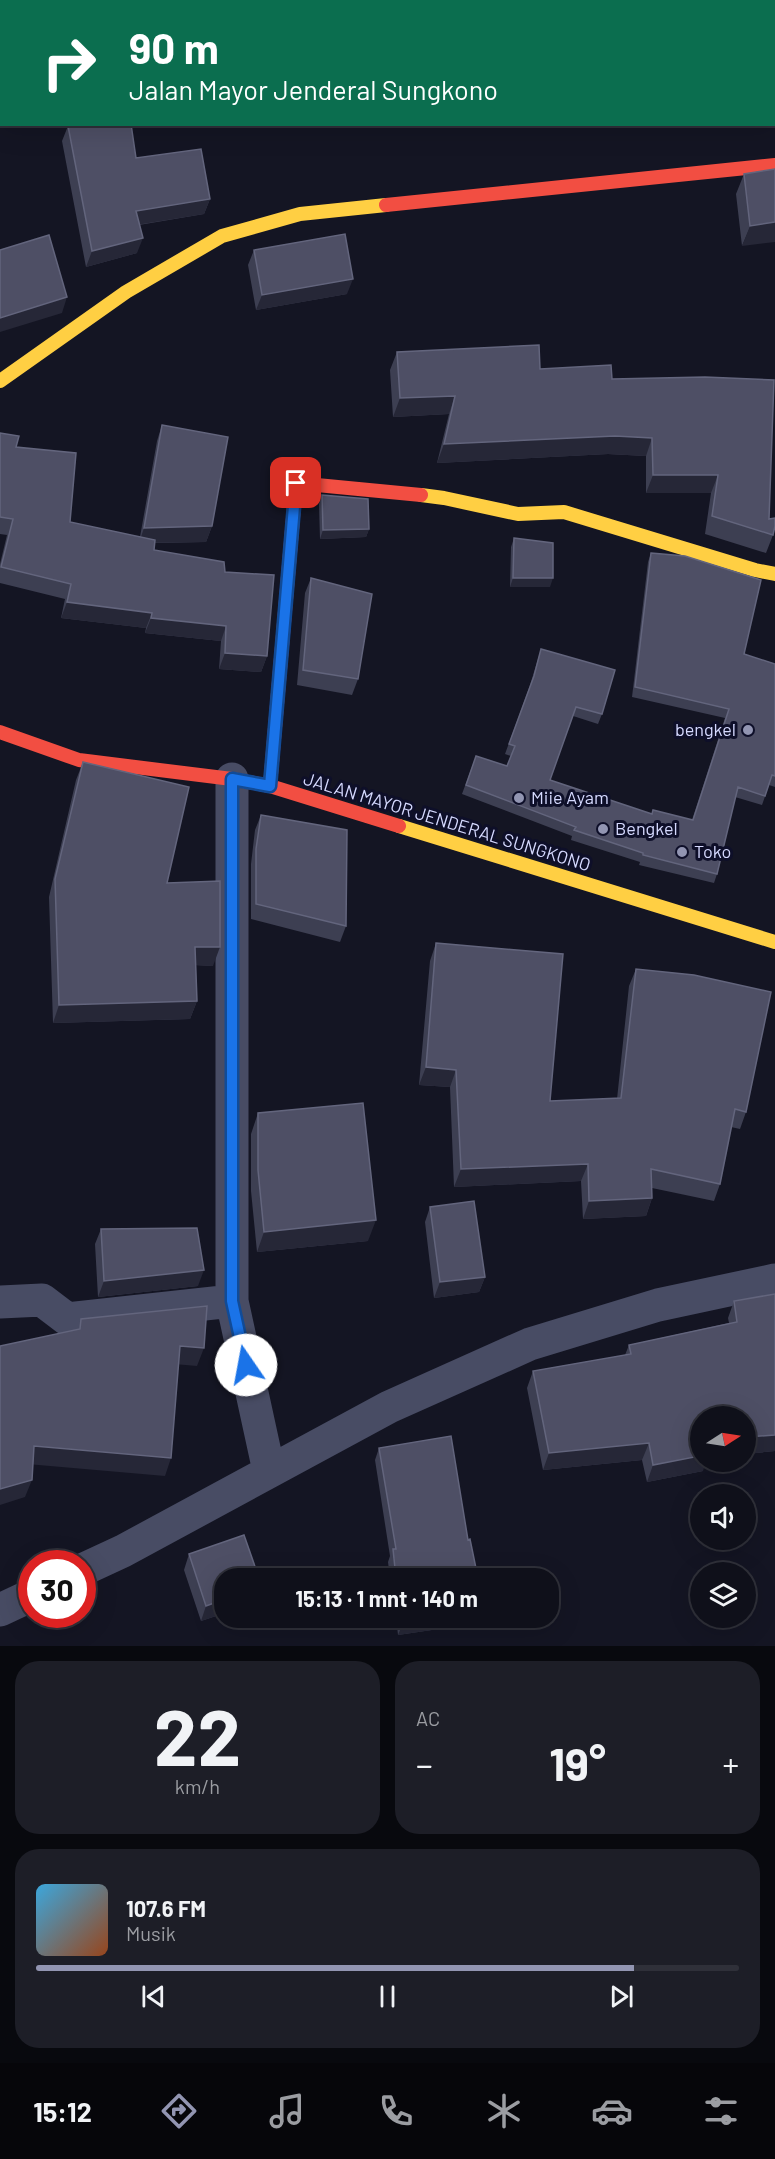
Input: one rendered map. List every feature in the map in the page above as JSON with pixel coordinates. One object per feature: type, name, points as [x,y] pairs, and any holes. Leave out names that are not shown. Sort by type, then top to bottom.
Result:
[{"type":"street","points":[[0,381],[126,292],[222,236],[300,214],[775,165]]},
{"type":"street","points":[[270,786],[296,483],[433,497],[518,514],[564,512],[754,570],[775,574]]},
{"type":"street","name":"JALAN MAYOR JENDERAL SUNGKONO","points":[[0,732],[79,760],[232,779],[270,786],[775,942]]},
{"type":"street","points":[[232,779],[232,1301],[269,1471]]},
{"type":"street","points":[[96,1564],[389,1407],[530,1344],[658,1305],[775,1280]]},
{"type":"street","points":[[0,1302],[42,1300],[67,1318],[232,1301]]},
{"type":"street","points":[[0,1610],[18,1602]]},
{"type":"building","points":[[68,126],[131,126],[136,158],[201,149],[210,199],[136,211],[143,238],[92,251]]},
{"type":"building","points":[[775,169],[775,222],[750,226],[744,174]]},
{"type":"building","points":[[345,234],[353,279],[262,295],[254,250]]},
{"type":"building","points":[[49,235],[67,297],[0,318],[0,250]]},
{"type":"building","points":[[539,345],[540,369],[611,365],[612,379],[705,377],[774,380],[769,519],[775,518],[773,535],[712,516],[718,475],[653,475],[652,438],[615,436],[444,444],[455,396],[400,398],[397,352]]},
{"type":"building","points":[[162,425],[228,437],[212,526],[144,528]]},
{"type":"building","points":[[0,433],[19,436],[16,447],[76,453],[70,522],[155,540],[154,550],[224,562],[225,572],[274,575],[267,656],[225,653],[226,626],[151,618],[152,613],[67,602],[71,584],[1,567],[13,519],[0,517]]},
{"type":"building","points":[[322,495],[368,499],[369,529],[323,530]]},
{"type":"building","points":[[514,538],[553,543],[553,578],[513,578]]},
{"type":"building","points":[[651,553],[685,556],[761,580],[744,654],[775,664],[775,776],[772,775],[765,796],[738,787],[717,874],[643,855],[643,853],[574,830],[576,827],[466,785],[476,756],[507,766],[515,746],[509,744],[534,676],[541,649],[615,670],[602,714],[576,707],[550,780],[652,814],[653,810],[693,820],[729,709],[635,687]]},
{"type":"building","points":[[311,578],[372,594],[358,679],[303,670]]},
{"type":"building","points":[[83,762],[189,787],[167,883],[220,881],[220,947],[195,947],[197,1001],[59,1005],[55,879]]},
{"type":"building","points":[[261,815],[347,830],[346,926],[256,904],[256,849]]},
{"type":"building","points":[[436,943],[563,954],[550,1101],[621,1098],[636,969],[694,975],[771,992],[746,1112],[735,1109],[720,1184],[651,1169],[652,1198],[589,1201],[588,1164],[461,1169],[456,1070],[426,1067]]},
{"type":"building","points":[[363,1103],[376,1220],[264,1232],[258,1170],[258,1113]]},
{"type":"building","points":[[474,1201],[485,1277],[440,1282],[430,1207]]},
{"type":"building","points":[[197,1228],[204,1270],[104,1281],[101,1229]]},
{"type":"building","points":[[775,1294],[775,1435],[756,1436],[756,1406],[690,1406],[690,1458],[653,1465],[649,1443],[549,1453],[533,1371],[631,1354],[629,1345],[737,1322],[734,1301]]},
{"type":"building","points":[[207,1306],[204,1348],[180,1346],[171,1458],[34,1446],[32,1480],[0,1489],[0,1346],[80,1329],[81,1319]]},
{"type":"building","points":[[451,1436],[468,1540],[470,1539],[476,1568],[395,1568],[393,1549],[396,1549],[379,1448]]},
{"type":"building","points":[[244,1535],[256,1568],[214,1568],[214,1603],[206,1606],[189,1554]]},
{"type":"traffic: slow","points":[[0,381],[126,292],[222,236],[300,214],[386,205]]},
{"type":"traffic: slow","points":[[421,495],[518,514],[564,512],[755,570],[775,574]]},
{"type":"traffic: slow","points":[[399,826],[775,942]]},
{"type":"traffic: jam","points":[[386,205],[775,165]]},
{"type":"traffic: jam","points":[[270,786],[296,483],[421,495]]},
{"type":"traffic: jam","points":[[0,732],[79,760],[232,779],[270,786],[399,826]]},
{"type":"place","name":"bengkel","points":[[748,730]]},
{"type":"place","name":"Miie Ayam","points":[[519,798]]},
{"type":"place","name":"Bengkel","points":[[603,829]]},
{"type":"place","name":"Toko","points":[[682,852]]},
{"type":"route","points":[[246,1365],[232,1301],[232,779],[270,786],[296,483]]}]
